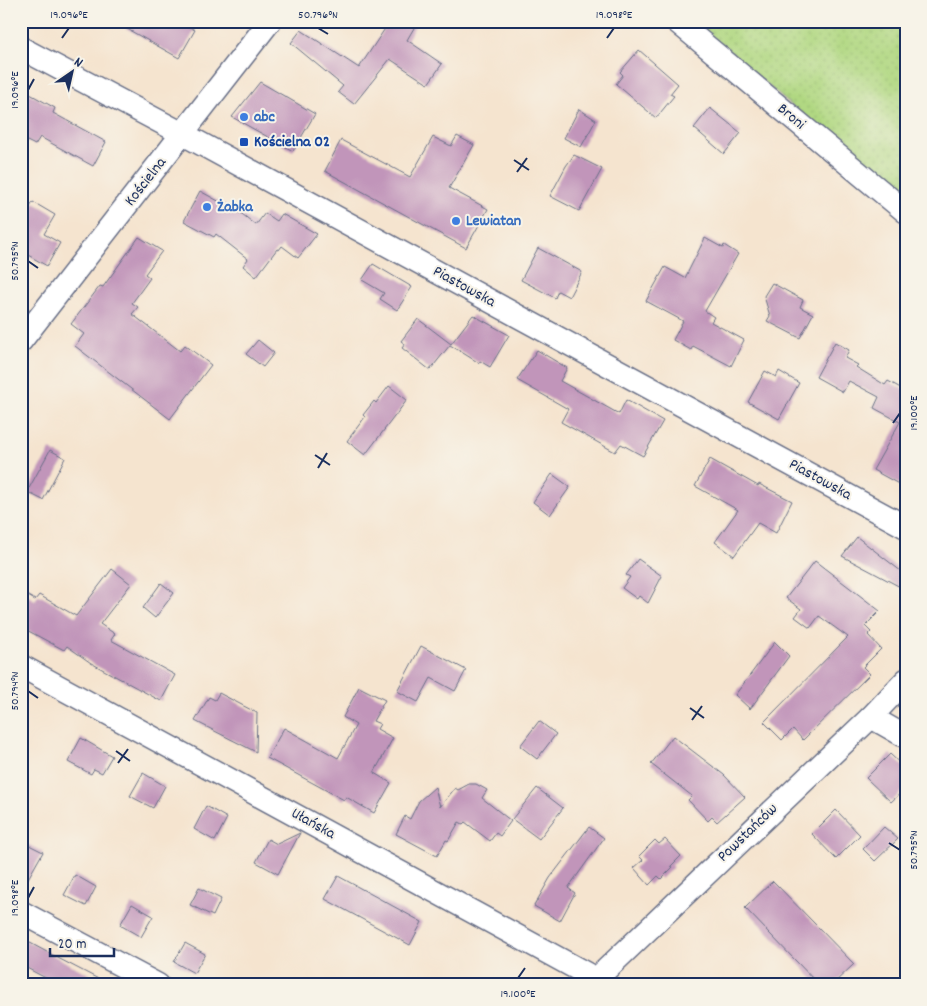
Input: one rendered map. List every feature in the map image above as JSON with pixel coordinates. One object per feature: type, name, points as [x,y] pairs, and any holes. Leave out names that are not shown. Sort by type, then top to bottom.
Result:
[{"type":"street","name":"Kościelna","points":[[21,341],[270,21]]},
{"type":"street","name":"Broni","points":[[676,21],[906,212]]},
{"type":"street","name":"Piastowska","points":[[21,48],[906,527]]},
{"type":"street","name":"Ułańska","points":[[21,666],[596,983]]},
{"type":"street","name":"Powstańców","points":[[596,983],[871,717],[906,680]]},
{"type":"street","points":[[871,717],[906,737]]},
{"type":"street","points":[[21,912],[158,985]]},
{"type":"green space","points":[[693,21],[906,21],[906,204]]},
{"type":"building","points":[[113,21],[178,21],[195,30],[179,58]]},
{"type":"building","points":[[390,21],[418,21],[407,40],[442,64],[428,84],[390,59],[354,104],[338,92],[343,86],[291,43],[301,30],[359,68]]},
{"type":"building","points":[[639,50],[678,84],[670,94],[674,96],[656,118],[616,84],[623,75],[620,72]]},
{"type":"building","points":[[260,82],[315,114],[293,151],[232,117]]},
{"type":"building","points":[[21,89],[55,108],[53,113],[106,142],[93,166],[40,137],[35,145],[21,138]]},
{"type":"building","points":[[710,108],[741,133],[724,154],[694,128]]},
{"type":"building","points":[[579,109],[596,120],[581,147],[564,138]]},
{"type":"building","points":[[457,136],[474,145],[449,188],[488,209],[466,248],[325,171],[341,140],[410,177],[433,137],[451,146]]},
{"type":"building","points":[[574,155],[602,169],[579,211],[550,196]]},
{"type":"building","points":[[200,191],[242,214],[256,225],[265,213],[277,221],[282,214],[317,234],[298,258],[282,246],[279,250],[277,249],[256,277],[243,266],[248,259],[216,234],[214,237],[184,221]]},
{"type":"building","points":[[33,202],[55,215],[44,234],[60,243],[47,266],[21,251],[21,222]]},
{"type":"building","points":[[139,237],[162,251],[145,274],[150,278],[132,303],[138,307],[132,314],[180,351],[185,345],[211,365],[170,419],[75,346],[84,334],[71,324],[100,286],[103,287]]},
{"type":"building","points":[[705,238],[723,248],[724,245],[738,254],[705,311],[714,317],[711,322],[744,340],[731,366],[693,346],[691,350],[673,340],[683,321],[646,301],[665,267],[685,278]]},
{"type":"building","points":[[538,248],[582,272],[569,297],[558,291],[555,298],[521,280]]},
{"type":"building","points":[[373,264],[412,287],[397,310],[380,299],[384,293],[362,280]]},
{"type":"building","points":[[772,283],[803,300],[800,307],[813,314],[800,338],[767,321],[770,316],[764,296]]},
{"type":"building","points":[[473,315],[509,335],[490,367],[480,361],[479,363],[450,345],[430,370],[402,348],[405,344],[401,341],[418,319],[451,344]]},
{"type":"building","points":[[258,340],[274,353],[263,367],[246,354]]},
{"type":"building","points":[[835,342],[849,350],[845,358],[858,365],[856,367],[885,385],[888,381],[906,391],[906,488],[873,470],[900,422],[874,408],[879,397],[849,381],[843,392],[816,377]]},
{"type":"building","points":[[537,350],[567,368],[560,381],[619,414],[626,400],[663,421],[643,456],[621,444],[615,452],[561,422],[568,409],[517,380]]},
{"type":"building","points":[[765,371],[776,377],[779,371],[799,383],[779,419],[748,402]]},
{"type":"building","points":[[389,386],[407,400],[365,455],[347,441],[365,417],[363,415],[374,401],[376,403]]},
{"type":"building","points":[[50,450],[65,458],[43,500],[27,492]]},
{"type":"building","points":[[710,459],[758,486],[759,484],[792,501],[776,533],[758,523],[734,556],[715,542],[738,510],[695,486]]},
{"type":"building","points":[[552,474],[570,487],[550,515],[533,502]]},
{"type":"building","points":[[857,537],[906,575],[906,590],[842,556]]},
{"type":"building","points":[[638,559],[662,576],[648,603],[639,596],[637,599],[622,588],[630,577],[626,575]]},
{"type":"building","points":[[815,561],[880,611],[865,626],[871,632],[868,635],[881,649],[863,667],[870,674],[803,740],[793,729],[782,740],[764,722],[848,637],[819,616],[810,628],[795,617],[801,609],[786,598]]},
{"type":"building","points":[[112,569],[131,584],[100,624],[115,634],[111,640],[175,675],[161,701],[91,663],[67,646],[64,650],[21,627],[21,592],[35,600],[39,595],[76,616]]},
{"type":"building","points":[[161,583],[174,593],[155,618],[143,608]]},
{"type":"building","points":[[775,642],[789,656],[750,709],[735,695]]},
{"type":"building","points":[[421,646],[466,670],[455,691],[431,678],[418,702],[397,691]]},
{"type":"building","points":[[359,687],[385,700],[373,721],[380,724],[377,729],[393,738],[374,773],[391,783],[374,813],[346,797],[344,800],[267,758],[284,728],[338,758],[356,725],[343,717]]},
{"type":"building","points":[[219,693],[257,713],[256,752],[195,721],[209,697],[215,700]]},
{"type":"building","points":[[539,721],[556,734],[537,759],[520,746]]},
{"type":"building","points":[[673,736],[724,775],[745,797],[717,822],[712,817],[708,821],[688,800],[692,796],[651,764]]},
{"type":"building","points":[[81,738],[112,756],[102,773],[94,769],[91,774],[68,762]]},
{"type":"building","points":[[890,754],[906,769],[906,788],[891,802],[866,778]]},
{"type":"building","points":[[143,773],[165,786],[153,808],[130,796]]},
{"type":"building","points":[[469,784],[476,784],[487,790],[482,798],[511,821],[500,836],[496,833],[490,841],[465,822],[463,824],[459,822],[437,856],[396,834],[405,816],[410,819],[419,801],[435,787],[440,807],[455,788],[458,790]]},
{"type":"building","points":[[537,788],[563,808],[539,839],[512,819]]},
{"type":"building","points":[[206,806],[227,818],[215,841],[194,829]]},
{"type":"building","points":[[836,810],[860,835],[836,859],[812,834]]},
{"type":"building","points":[[589,827],[604,838],[568,888],[575,893],[560,921],[534,906],[550,878]]},
{"type":"building","points":[[884,827],[898,839],[875,861],[863,849]]},
{"type":"building","points":[[300,833],[278,874],[256,862],[268,839],[277,844]]},
{"type":"building","points":[[665,839],[681,856],[661,879],[658,876],[649,885],[634,868],[643,860],[639,856],[655,840],[659,844]]},
{"type":"building","points":[[21,841],[43,852],[21,891]]},
{"type":"building","points":[[75,875],[96,887],[86,906],[64,895]]},
{"type":"building","points":[[338,876],[422,922],[410,945],[325,899]]},
{"type":"building","points":[[773,881],[854,964],[832,985],[819,985],[745,908]]},
{"type":"building","points":[[199,888],[221,899],[213,916],[190,905]]},
{"type":"building","points":[[132,904],[153,916],[141,937],[120,925]]},
{"type":"building","points":[[21,938],[110,985],[59,985],[21,965]]},
{"type":"building","points":[[185,943],[205,954],[194,973],[174,962]]},
{"type":"place","name":"abc","points":[[244,117]]},
{"type":"place","name":"Kościelna 02","points":[[244,142]]},
{"type":"place","name":"Żabka","points":[[207,207]]},
{"type":"place","name":"Lewiatan","points":[[456,221]]}]
